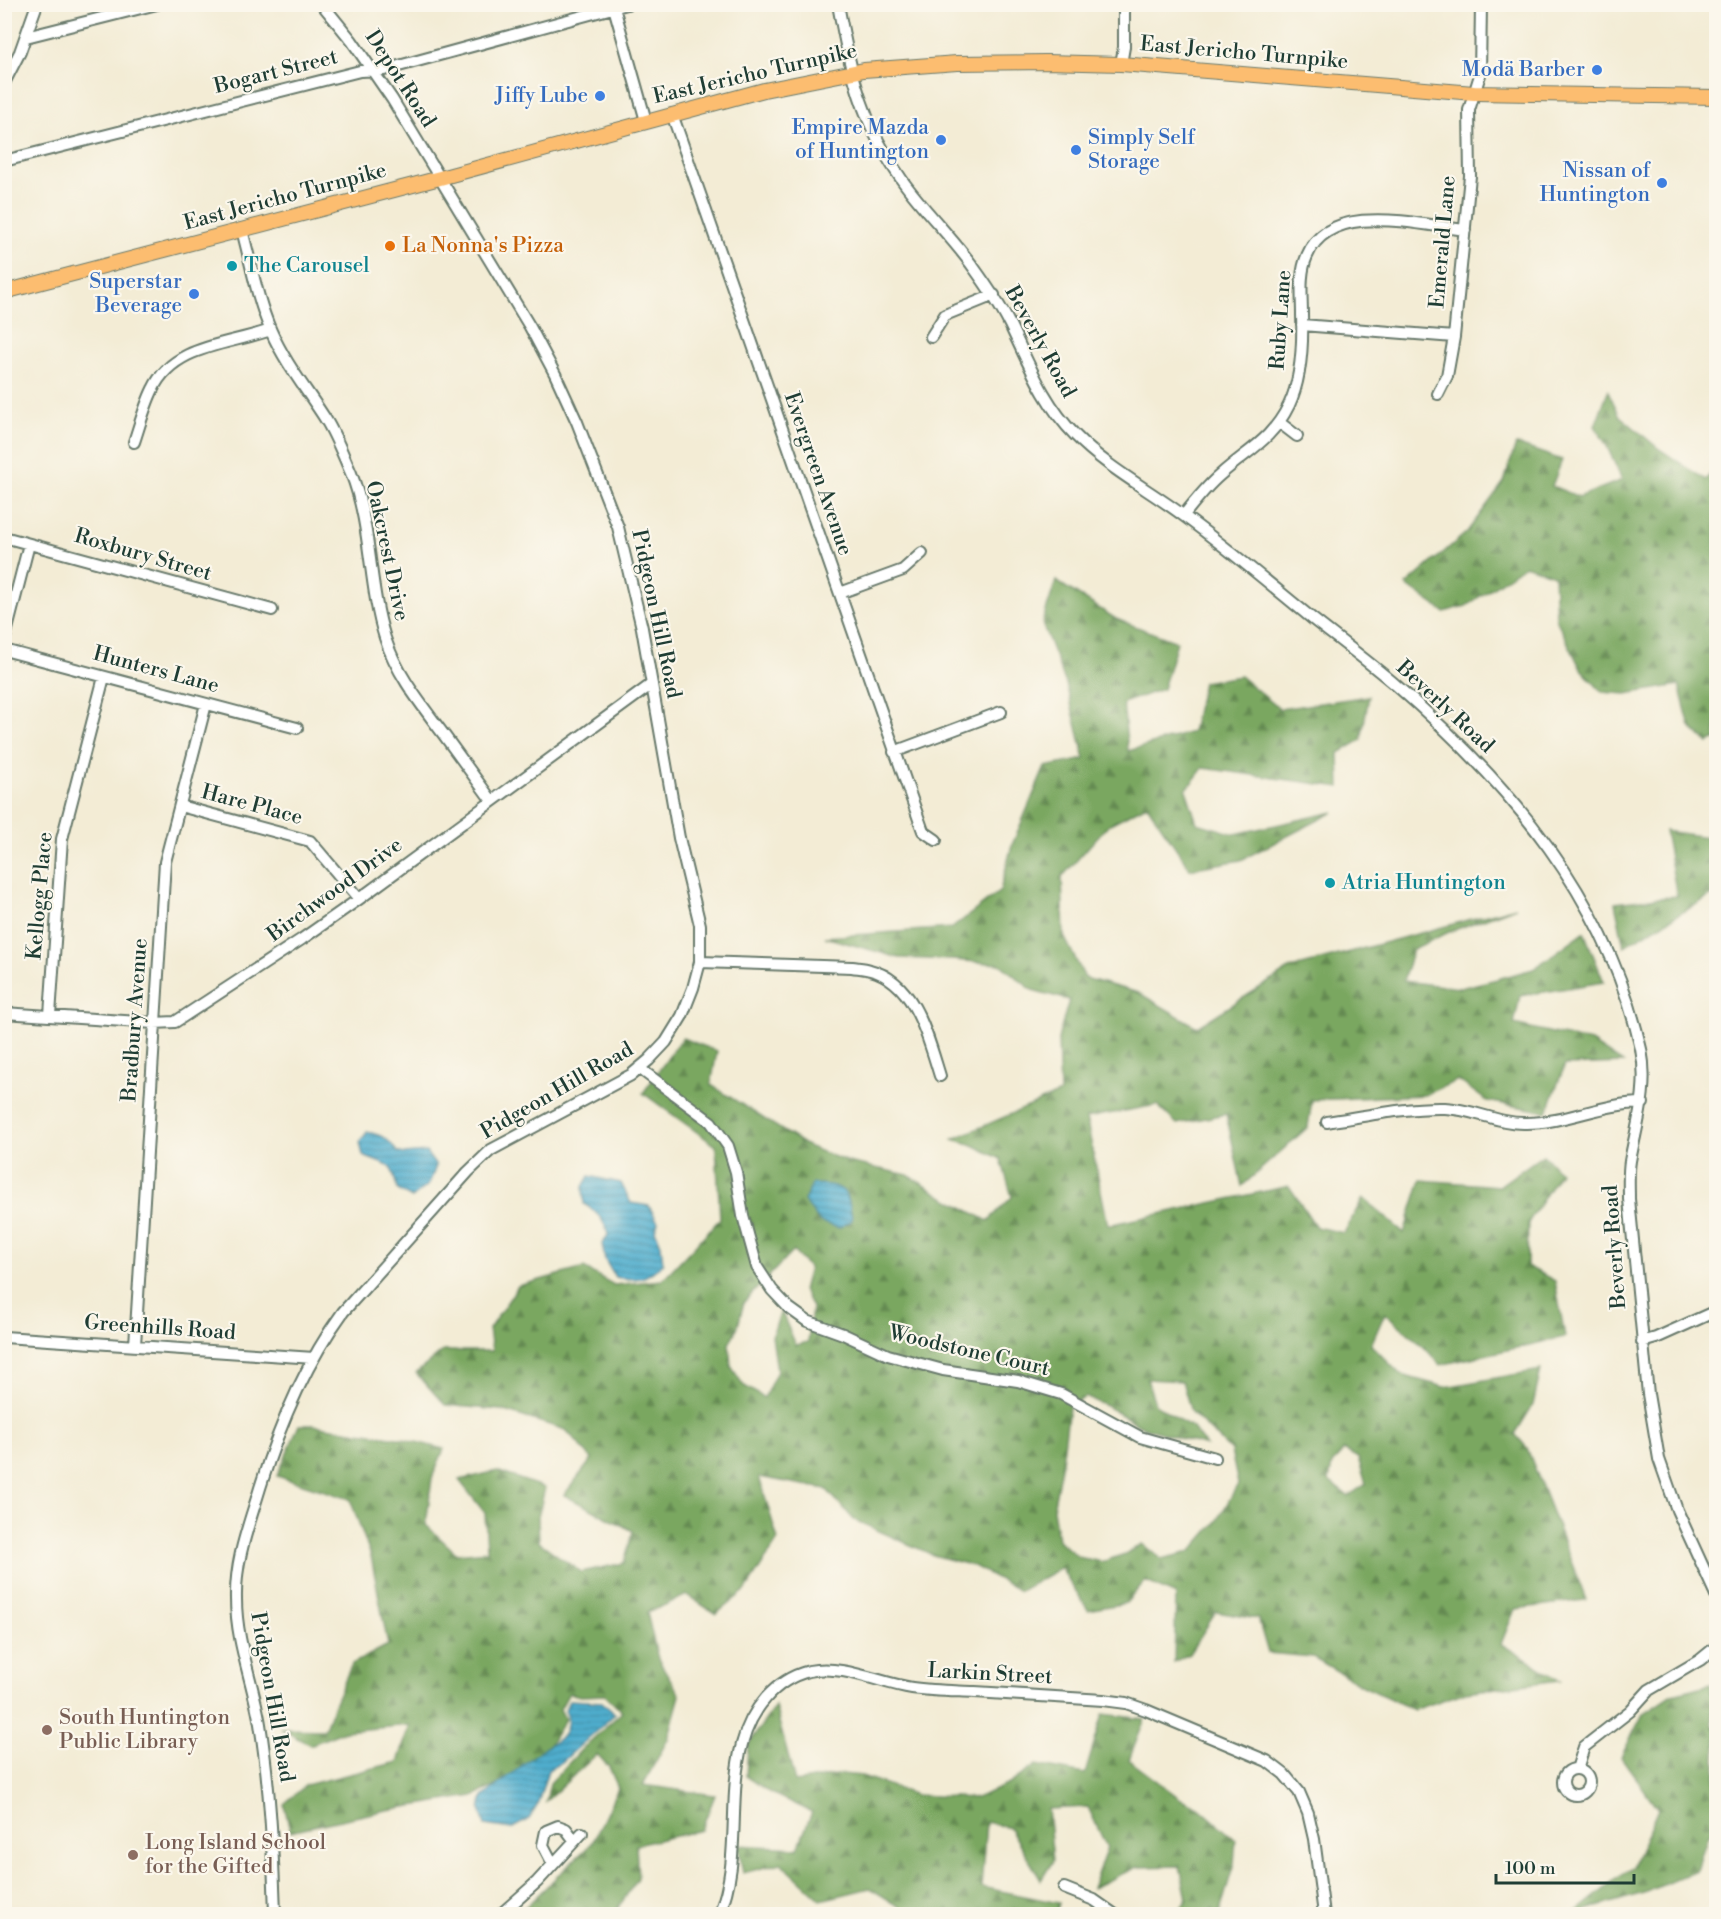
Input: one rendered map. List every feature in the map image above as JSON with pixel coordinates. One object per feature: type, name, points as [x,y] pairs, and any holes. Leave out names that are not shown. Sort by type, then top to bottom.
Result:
[{"type":"main road","name":"East Jericho Turnpike","points":[[4,292],[440,178],[672,114],[764,90],[851,71],[957,63],[1121,64],[1474,93],[1716,98]]},
{"type":"street","points":[[4,83],[27,37],[37,4]]},
{"type":"street","points":[[27,37],[157,4]]},
{"type":"street","name":"Depot Road","points":[[322,4],[372,70],[440,178]]},
{"type":"street","name":"Bogart Street","points":[[4,161],[360,71],[384,70],[627,4]]},
{"type":"street","name":"Beverly Road","points":[[838,4],[851,71],[863,108],[879,143],[901,178],[948,234],[993,295],[1010,324],[1034,377],[1058,416],[1072,433],[1108,464],[1184,516],[1422,708],[1485,771],[1539,832],[1584,902],[1613,960],[1628,998],[1645,1074],[1643,1102],[1630,1161],[1629,1199],[1642,1342],[1659,1459],[1677,1510],[1716,1595]]},
{"type":"street","points":[[1121,64],[1124,47],[1124,4]]},
{"type":"street","name":"Emerald Lane","points":[[1438,394],[1447,376],[1454,337],[1470,176],[1469,110],[1480,75],[1481,4]]},
{"type":"street","points":[[614,6],[646,121]]},
{"type":"street","name":"Evergreen Avenue","points":[[672,114],[922,831],[936,840]]},
{"type":"street","name":"Pidgeon Hill Road","points":[[275,1914],[273,1843],[268,1786],[259,1721],[236,1619],[237,1569],[248,1523],[276,1439],[314,1358],[343,1312],[468,1172],[491,1150],[631,1075],[666,1042],[682,1016],[700,962],[700,925],[679,838],[642,628],[618,527],[577,422],[555,374],[530,327],[440,178]]},
{"type":"street","name":"Ruby Lane","points":[[1184,516],[1202,492],[1220,474],[1254,450],[1280,423],[1291,401],[1297,379],[1302,325],[1303,273],[1307,255],[1319,238],[1349,221],[1369,219],[1465,230]]},
{"type":"street","name":"Oakcrest Drive","points":[[242,230],[270,330],[284,357],[326,421],[352,477],[367,532],[379,615],[385,639],[396,666],[414,695],[492,801]]},
{"type":"street","points":[[931,337],[945,315],[993,295]]},
{"type":"street","points":[[1302,325],[1454,337]]},
{"type":"street","points":[[134,442],[153,388],[169,367],[200,349],[270,330]]},
{"type":"street","points":[[1280,423],[1297,436]]},
{"type":"street","name":"Roxbury Street","points":[[4,537],[272,610]]},
{"type":"street","points":[[4,640],[29,544]]},
{"type":"street","points":[[840,592],[903,570],[922,553]]},
{"type":"street","name":"Hunters Lane","points":[[4,650],[297,728]]},
{"type":"street","name":"Kellogg Place","points":[[50,1015],[62,839],[104,677]]},
{"type":"street","name":"Birchwood Drive","points":[[4,1012],[154,1023],[176,1022],[359,899],[652,684]]},
{"type":"street","name":"Bradbury Avenue","points":[[135,1345],[165,862],[206,704]]},
{"type":"street","points":[[894,752],[1001,712]]},
{"type":"street","name":"Hare Place","points":[[180,806],[310,841],[359,899]]},
{"type":"street","points":[[700,962],[852,967],[872,970],[896,985],[915,1008],[940,1076]]},
{"type":"street","name":"Woodstone Court","points":[[639,1068],[711,1122],[728,1146],[757,1267],[783,1302],[807,1321],[843,1334],[888,1355],[943,1370],[1018,1381],[1061,1394],[1140,1437],[1215,1458]]},
{"type":"street","points":[[1327,1122],[1421,1109],[1448,1108],[1523,1124],[1539,1123],[1623,1103],[1643,1102]]},
{"type":"street","points":[[1642,1342],[1716,1311]]},
{"type":"street","name":"Greenhills Road","points":[[4,1337],[314,1358]]},
{"type":"street","points":[[1577,1769],[1584,1747],[1630,1711],[1649,1690],[1700,1660],[1716,1647]]},
{"type":"street","name":"Larkin Street","points":[[719,1914],[729,1879],[733,1850],[735,1772],[748,1723],[773,1689],[791,1677],[811,1671],[835,1670],[913,1688],[1126,1703],[1267,1761],[1284,1774],[1299,1792],[1308,1813],[1314,1839],[1324,1914]]},
{"type":"street","points":[[501,1914],[553,1864],[579,1837],[558,1826],[546,1831],[543,1845],[553,1864]]},
{"type":"street","points":[[1064,1888],[1094,1900],[1114,1914]]},
{"type":"green space","points":[[1608,391],[1620,416],[1658,448],[1706,480],[1716,466],[1716,739],[1709,743],[1690,727],[1679,685],[1626,694],[1602,692],[1581,669],[1556,619],[1554,575],[1525,565],[1466,606],[1444,612],[1406,585],[1467,532],[1504,482],[1516,444],[1562,460],[1552,486],[1579,497],[1622,480],[1595,426]]},
{"type":"green space","points":[[1056,581],[1116,619],[1177,642],[1163,689],[1123,703],[1128,751],[1192,732],[1203,682],[1240,676],[1280,709],[1369,696],[1361,740],[1339,753],[1340,787],[1203,768],[1186,790],[1197,823],[1235,834],[1334,812],[1241,860],[1190,869],[1147,805],[1108,825],[1062,877],[1064,936],[1085,978],[1139,993],[1197,1027],[1291,968],[1516,907],[1449,932],[1413,949],[1403,981],[1460,988],[1497,979],[1533,969],[1584,932],[1604,982],[1520,996],[1514,1024],[1591,1042],[1623,1063],[1565,1065],[1547,1112],[1487,1101],[1458,1080],[1425,1095],[1312,1100],[1308,1127],[1242,1186],[1226,1114],[1177,1124],[1157,1105],[1086,1118],[1108,1225],[1289,1186],[1316,1227],[1344,1233],[1363,1198],[1404,1233],[1421,1180],[1499,1186],[1543,1155],[1560,1172],[1528,1223],[1527,1266],[1555,1281],[1565,1337],[1440,1365],[1425,1348],[1385,1313],[1371,1345],[1401,1375],[1445,1387],[1541,1370],[1533,1405],[1515,1434],[1527,1448],[1586,1600],[1515,1609],[1501,1644],[1560,1680],[1466,1692],[1414,1710],[1363,1686],[1313,1657],[1268,1653],[1258,1619],[1216,1612],[1189,1654],[1174,1662],[1176,1595],[1145,1581],[1126,1603],[1088,1610],[1061,1568],[1020,1591],[974,1566],[933,1555],[854,1520],[826,1489],[759,1477],[778,1540],[746,1590],[716,1614],[687,1595],[647,1613],[658,1659],[680,1695],[668,1739],[643,1785],[715,1795],[701,1830],[636,1845],[638,1878],[614,1914],[518,1914],[593,1842],[618,1788],[609,1767],[597,1754],[546,1801],[550,1783],[622,1712],[605,1695],[580,1696],[569,1693],[560,1709],[565,1719],[545,1752],[504,1782],[473,1796],[387,1810],[290,1831],[284,1804],[306,1785],[398,1762],[410,1725],[345,1731],[310,1745],[281,1729],[324,1730],[352,1664],[388,1645],[371,1556],[350,1499],[277,1476],[299,1425],[313,1425],[404,1439],[444,1449],[432,1478],[426,1525],[457,1554],[487,1551],[485,1513],[459,1480],[497,1471],[545,1488],[538,1517],[539,1542],[581,1572],[624,1563],[633,1531],[564,1495],[592,1459],[566,1430],[501,1410],[445,1405],[416,1373],[443,1351],[492,1351],[489,1329],[518,1286],[584,1268],[614,1285],[662,1280],[720,1219],[716,1146],[643,1093],[682,1038],[717,1051],[711,1085],[807,1146],[848,1162],[908,1175],[988,1221],[1012,1197],[1001,1159],[973,1145],[953,1139],[1060,1093],[1058,1039],[1069,1000],[1032,990],[1000,964],[899,958],[825,937],[952,928],[1000,891],[1012,845],[1045,767],[1085,759],[1066,684],[1042,623]],"holes":[[[793,1251],[809,1268],[803,1290],[812,1307],[808,1342],[796,1345],[781,1311],[772,1336],[777,1371],[764,1398],[743,1385],[731,1366],[729,1344],[738,1326],[744,1302]],[[1147,1379],[1182,1381],[1191,1412],[1231,1451],[1238,1484],[1218,1520],[1190,1552],[1161,1559],[1142,1544],[1125,1554],[1102,1562],[1078,1557],[1058,1540],[1053,1509],[1069,1407],[1085,1397],[1145,1428],[1206,1446],[1193,1428],[1155,1404]],[[1344,1450],[1358,1458],[1366,1484],[1348,1496],[1329,1481],[1332,1464]]]},
{"type":"green space","points":[[1665,831],[1715,838],[1716,836],[1716,893],[1624,946],[1615,903],[1677,896]]},
{"type":"green space","points":[[1711,1684],[1713,1727],[1716,1726],[1716,1831],[1708,1834],[1697,1870],[1647,1892],[1573,1914],[1633,1866],[1658,1809],[1621,1757],[1643,1714],[1673,1694]]},
{"type":"green space","points":[[775,1706],[795,1782],[842,1774],[862,1776],[916,1795],[976,1798],[1009,1784],[1036,1765],[1085,1774],[1103,1714],[1145,1719],[1129,1760],[1181,1799],[1198,1807],[1236,1840],[1234,1863],[1220,1912],[1177,1914],[1187,1899],[1180,1866],[1137,1867],[1092,1888],[1107,1848],[1088,1807],[1048,1809],[1053,1861],[1041,1880],[1010,1828],[986,1822],[981,1887],[1059,1903],[1056,1914],[911,1914],[870,1888],[821,1900],[781,1863],[743,1873],[738,1845],[798,1848],[812,1812],[769,1792],[746,1776],[748,1745]]},
{"type":"water","points":[[367,1132],[385,1138],[397,1152],[404,1154],[426,1152],[436,1166],[429,1184],[412,1198],[398,1190],[391,1167],[363,1156],[360,1142]]},
{"type":"water","points":[[589,1176],[621,1183],[631,1203],[649,1206],[658,1222],[655,1230],[661,1245],[663,1263],[652,1273],[636,1279],[615,1277],[605,1260],[602,1244],[608,1235],[602,1220],[584,1204],[583,1187]]},
{"type":"water","points":[[812,1184],[831,1185],[843,1190],[849,1201],[852,1220],[839,1228],[820,1222],[804,1201]]},
{"type":"water","points":[[569,1700],[602,1702],[615,1714],[562,1762],[548,1770],[537,1806],[529,1819],[511,1829],[485,1825],[481,1814],[484,1796],[540,1751],[563,1736],[568,1718],[565,1710]]},
{"type":"place","name":"Modä Barber","points":[[1597,70]]},
{"type":"place","name":"Jiffy Lube","points":[[600,96]]},
{"type":"place","name":"Empire Mazda of Huntington","points":[[941,140]]},
{"type":"place","name":"Simply Self Storage","points":[[1076,150]]},
{"type":"place","name":"Nissan of Huntington","points":[[1662,183]]},
{"type":"place","name":"La Nonna's Pizza","points":[[390,246]]},
{"type":"place","name":"The Carousel","points":[[232,266]]},
{"type":"place","name":"Superstar Beverage","points":[[194,294]]},
{"type":"place","name":"Atria Huntington","points":[[1330,883]]},
{"type":"place","name":"South Huntington Public Library","points":[[47,1730]]},
{"type":"place","name":"Long Island School for the Gifted","points":[[133,1855]]}]
